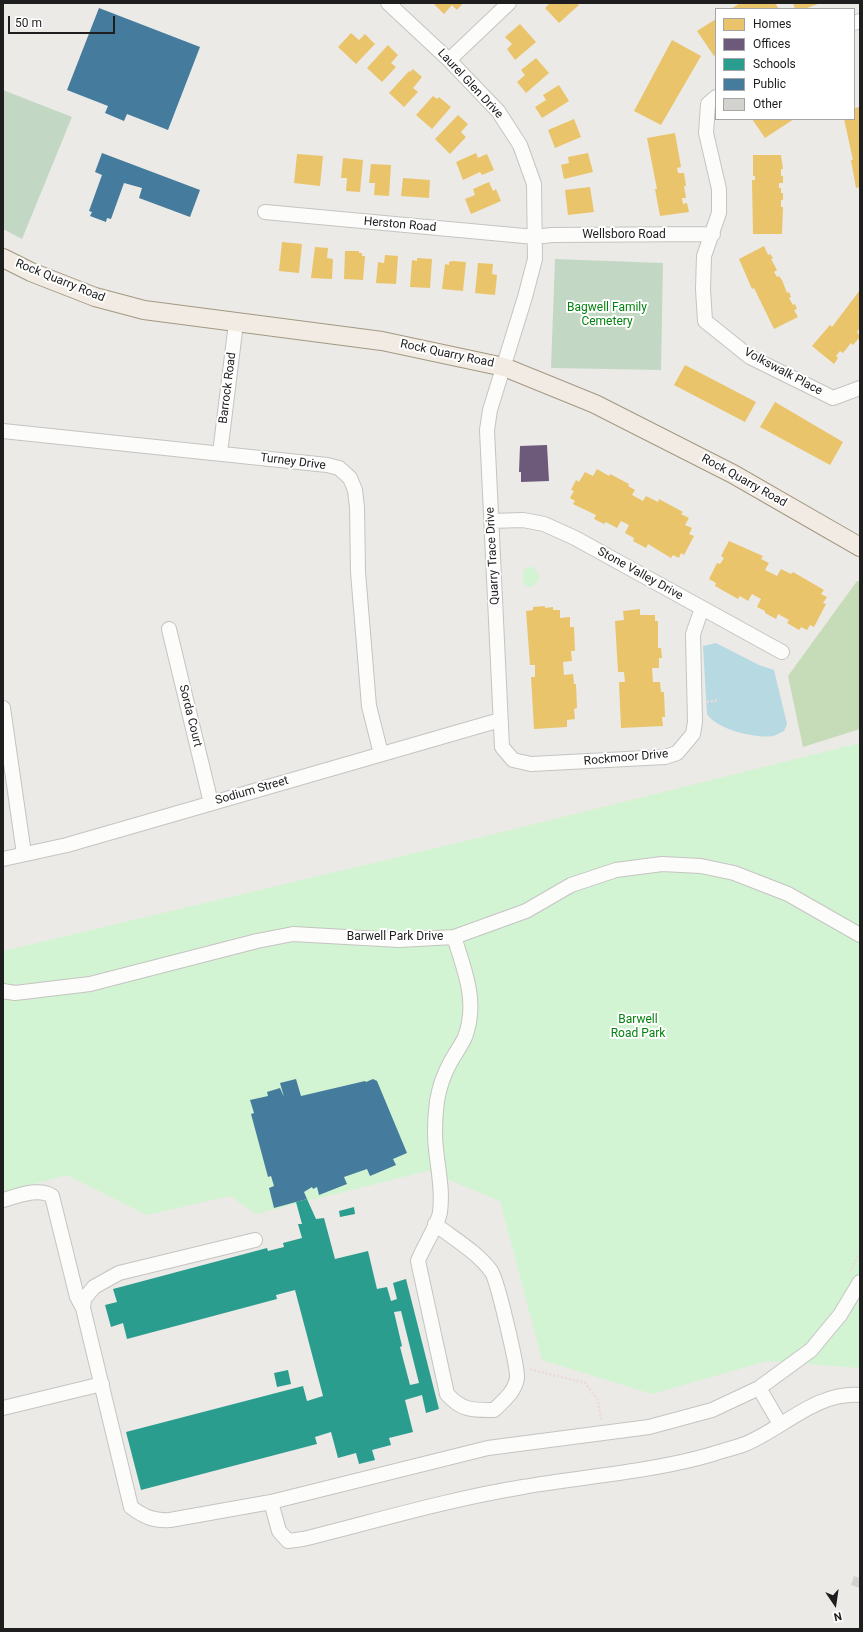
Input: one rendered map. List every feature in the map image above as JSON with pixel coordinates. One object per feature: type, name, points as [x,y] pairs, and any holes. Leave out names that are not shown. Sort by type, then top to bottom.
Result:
[{"type":"main road","name":"Rock Quarry Road","points":[[3,258],[31,272],[95,297],[144,310],[382,341],[504,367],[595,404],[644,428],[734,474],[860,547]]},
{"type":"street","name":"Laurel Glen Drive","points":[[388,3],[449,60],[498,111],[520,145],[534,184],[535,259],[504,367]]},
{"type":"street","points":[[449,60],[509,3]]},
{"type":"street","name":"Volkswalk Place","points":[[715,98],[708,104],[706,133],[719,189],[719,213],[713,234],[704,256],[703,289],[705,321],[750,357],[833,398],[860,388]]},
{"type":"street","name":"Herston Road","points":[[265,212],[535,237]]},
{"type":"street","name":"Wellsboro Road","points":[[535,237],[552,235],[713,234]]},
{"type":"street","name":"Barrock Road","points":[[220,454],[236,323]]},
{"type":"street","name":"Quarry Trace Drive","points":[[502,747],[487,430],[490,410],[504,367]]},
{"type":"street","name":"Turney Drive","points":[[3,431],[326,465],[339,468],[350,478],[357,507],[358,572],[369,706],[381,754]]},
{"type":"street","name":"Stone Valley Drive","points":[[491,521],[522,520],[544,524],[575,538],[782,652]]},
{"type":"street","name":"Rockmoor Drive","points":[[502,747],[513,760],[531,764],[665,757],[677,753],[693,734],[695,722],[692,634],[702,608]]},
{"type":"street","name":"Sorda Court","points":[[168,629],[212,803]]},
{"type":"street","points":[[3,711],[24,854]]},
{"type":"street","name":"Sodium Street","points":[[3,858],[67,845],[500,720]]},
{"type":"street","name":"Barwell Park Drive","points":[[3,991],[15,993],[90,984],[257,941],[293,934],[399,940],[454,938],[526,911],[571,886],[616,870],[662,864],[701,866],[734,873],[788,894],[860,935]]},
{"type":"street","points":[[435,1224],[478,1257],[492,1272],[510,1336],[517,1378],[510,1395],[494,1410],[470,1410],[455,1404],[446,1394],[418,1262],[422,1249],[440,1214],[442,1189],[434,1123],[438,1094],[449,1065],[465,1038],[472,1009],[468,981],[454,938]]},
{"type":"street","points":[[3,1200],[34,1193],[49,1194],[52,1196],[77,1297],[84,1308]]},
{"type":"street","points":[[255,1240],[119,1273],[94,1287],[84,1299],[84,1308],[131,1507],[140,1514],[159,1520],[170,1520],[271,1502],[488,1448],[649,1427],[712,1410],[759,1388],[811,1350],[840,1315],[854,1279]]},
{"type":"street","points":[[3,1408],[102,1384]]},
{"type":"street","points":[[759,1388],[780,1424]]},
{"type":"street","points":[[271,1502],[279,1531],[288,1541],[303,1539],[475,1496],[524,1486],[626,1473],[688,1461],[746,1444],[816,1404],[847,1394],[860,1395]]},
{"type":"path","points":[[854,1279],[860,1251]]},
{"type":"path","points":[[527,1362],[529,1369],[585,1383],[598,1400],[601,1422],[608,1421]]},
{"type":"green space","points":[[3,90],[72,117],[22,239],[3,229]]},
{"type":"green space","name":"Bagwell Family Cemetery","points":[[555,259],[663,263],[661,370],[551,368]]},
{"type":"green space","points":[[527,567],[533,567],[539,575],[539,580],[532,587],[526,586],[523,581],[523,571]]},
{"type":"green space","points":[[857,581],[860,582],[860,729],[803,747],[788,676]]},
{"type":"green space","name":"Barwell Road Park","points":[[860,743],[860,1368],[767,1361],[652,1394],[542,1360],[500,1201],[427,1171],[256,1214],[230,1196],[147,1215],[67,1175],[3,1192],[3,951],[478,838]]},
{"type":"water","points":[[716,643],[759,665],[774,670],[787,724],[784,731],[773,736],[766,737],[737,732],[719,724],[707,714],[703,646]]},
{"type":"building: Homes","points":[[433,3],[463,3],[457,10],[452,5],[444,14]]},
{"type":"building: Homes","points":[[550,3],[577,3],[579,5],[559,23],[545,8]]},
{"type":"building: Homes","points":[[740,3],[775,3],[778,8],[732,8]]},
{"type":"building: Homes","points":[[793,3],[821,3],[807,8],[795,8]]},
{"type":"building: Homes","points":[[715,20],[714,56],[697,31]]},
{"type":"building: Homes","points":[[520,24],[536,42],[515,60],[507,49],[512,44],[505,37]]},
{"type":"building: Homes","points":[[351,33],[359,40],[365,34],[375,44],[356,64],[338,47]]},
{"type":"building: Homes","points":[[672,40],[701,56],[661,125],[634,111]]},
{"type":"building: Homes","points":[[388,45],[398,55],[391,63],[396,67],[382,82],[367,68]]},
{"type":"building: Homes","points":[[536,58],[549,73],[526,93],[517,82],[525,75],[521,70]]},
{"type":"building: Homes","points":[[413,69],[422,77],[413,88],[418,92],[404,107],[389,93],[409,71],[410,72]]},
{"type":"building: Homes","points":[[559,85],[569,101],[542,118],[535,107],[546,100],[543,95]]},
{"type":"building: Homes","points":[[433,96],[437,99],[439,97],[451,107],[432,129],[416,115]]},
{"type":"building: Homes","points":[[860,107],[860,187],[856,188],[851,160],[853,160],[844,120],[855,120],[855,108]]},
{"type":"building: Homes","points":[[458,115],[468,124],[461,132],[466,137],[450,154],[435,139]]},
{"type":"building: Homes","points":[[574,119],[581,137],[555,148],[548,130]]},
{"type":"building: Homes","points":[[753,120],[792,120],[765,138]]},
{"type":"building: Homes","points":[[675,133],[681,167],[677,168],[678,173],[684,173],[686,186],[684,186],[686,198],[682,198],[683,204],[687,203],[689,212],[660,216],[655,189],[657,189],[647,138]]},
{"type":"building: Homes","points":[[476,153],[478,158],[487,154],[494,170],[482,175],[480,172],[463,180],[456,162]]},
{"type":"building: Homes","points":[[588,153],[593,172],[564,179],[561,165],[569,163],[568,157]]},
{"type":"building: Homes","points":[[297,154],[323,156],[320,186],[294,183]]},
{"type":"building: Homes","points":[[753,155],[781,155],[783,169],[781,169],[781,176],[783,176],[783,183],[779,183],[779,188],[781,188],[781,193],[783,193],[783,200],[781,200],[781,207],[783,207],[782,234],[753,234],[752,180],[755,180],[755,176],[753,176]]},
{"type":"building: Homes","points":[[343,158],[363,160],[360,192],[346,191],[347,178],[341,178]]},
{"type":"building: Homes","points":[[371,164],[391,165],[389,196],[374,195],[375,183],[369,183]]},
{"type":"building: Homes","points":[[403,178],[430,180],[429,198],[401,196]]},
{"type":"building: Homes","points":[[489,182],[493,191],[496,189],[501,201],[471,214],[465,199],[475,195],[473,189]]},
{"type":"building: Homes","points":[[590,187],[594,212],[568,215],[565,190]]},
{"type":"building: Homes","points":[[282,242],[302,244],[299,273],[279,271]]},
{"type":"building: Homes","points":[[764,246],[768,255],[770,254],[773,258],[771,259],[777,270],[774,272],[777,277],[779,276],[782,280],[787,293],[789,292],[791,297],[789,298],[793,305],[795,304],[797,309],[794,310],[798,317],[774,329],[754,288],[752,289],[739,259]]},
{"type":"building: Homes","points":[[315,247],[328,248],[327,258],[333,259],[332,279],[311,278]]},
{"type":"building: Homes","points":[[345,251],[359,251],[359,253],[362,253],[362,256],[365,256],[363,280],[344,279]]},
{"type":"building: Homes","points":[[385,255],[398,256],[396,284],[376,283],[378,262],[384,263]]},
{"type":"building: Homes","points":[[417,258],[432,259],[430,288],[410,287],[412,260],[417,261]]},
{"type":"building: Homes","points":[[449,262],[466,262],[463,291],[442,289],[445,264],[449,265]]},
{"type":"building: Homes","points":[[478,263],[493,264],[492,274],[497,275],[495,295],[475,293]]},
{"type":"building: Homes","points":[[860,290],[860,328],[857,332],[860,337],[853,345],[851,343],[843,353],[840,351],[836,356],[838,358],[834,364],[812,346],[830,325],[832,327]]},
{"type":"building: Homes","points":[[685,365],[756,402],[745,422],[674,385]]},
{"type":"building: Homes","points":[[775,402],[843,442],[830,465],[760,427]]},
{"type":"building: Homes","points":[[597,469],[609,476],[610,474],[629,484],[628,486],[635,490],[632,495],[643,501],[646,496],[658,502],[659,499],[683,512],[681,514],[689,518],[685,525],[692,528],[689,534],[694,536],[684,555],[681,553],[679,558],[673,555],[671,558],[648,544],[646,548],[633,541],[634,538],[625,533],[629,525],[621,521],[617,528],[606,522],[604,524],[594,519],[596,515],[573,504],[575,501],[570,498],[574,491],[571,490],[576,480],[579,482],[585,472],[593,476]]},
{"type":"building: Homes","points":[[729,541],[763,556],[761,559],[769,563],[765,570],[777,576],[781,569],[791,574],[793,572],[824,590],[821,594],[827,597],[823,603],[826,604],[814,627],[810,625],[807,630],[801,627],[799,630],[787,623],[789,620],[778,614],[776,619],[757,607],[761,599],[752,594],[748,601],[740,596],[738,599],[715,586],[716,583],[709,579],[717,563],[720,564],[724,558],[721,556]]},
{"type":"building: Homes","points":[[545,606],[545,608],[553,607],[553,610],[560,610],[560,618],[570,617],[570,627],[574,627],[575,651],[571,651],[572,661],[563,662],[564,675],[573,674],[574,684],[576,684],[577,708],[574,709],[575,719],[567,720],[567,727],[534,729],[531,677],[535,677],[535,665],[530,665],[526,611],[533,610],[533,607]]},
{"type":"building: Homes","points":[[640,609],[640,615],[655,615],[655,621],[658,621],[658,648],[661,648],[662,658],[659,658],[659,668],[652,668],[653,682],[660,682],[661,692],[664,692],[665,717],[662,717],[663,726],[621,728],[619,682],[625,682],[624,672],[618,672],[615,621],[624,620],[623,611]]},
{"type":"building: Offices","points":[[547,445],[549,481],[521,482],[521,472],[519,472],[520,446]]},
{"type":"building: Schools","points":[[307,1199],[316,1219],[324,1218],[335,1259],[368,1251],[377,1289],[387,1287],[391,1301],[397,1299],[393,1283],[406,1279],[439,1409],[426,1413],[422,1395],[405,1400],[413,1432],[389,1438],[391,1445],[372,1450],[375,1460],[359,1464],[356,1453],[338,1458],[331,1432],[315,1437],[317,1444],[141,1490],[126,1432],[303,1386],[307,1401],[323,1396],[295,1290],[276,1295],[277,1299],[127,1339],[123,1323],[111,1327],[105,1305],[117,1302],[113,1289],[267,1248],[268,1251],[284,1247],[283,1243],[302,1238],[298,1224],[302,1224],[296,1202]],"holes":[[[401,1311],[419,1383],[410,1385],[400,1347],[402,1346],[394,1312]]]},
{"type":"building: Schools","points":[[354,1207],[355,1214],[340,1217],[339,1211]]},
{"type":"building: Schools","points":[[288,1370],[291,1384],[277,1387],[274,1373]]},
{"type":"building: Public","points":[[99,8],[200,47],[168,130],[127,114],[124,121],[105,113],[108,106],[67,90]]},
{"type":"building: Public","points":[[102,153],[200,190],[190,217],[139,198],[142,188],[124,183],[111,219],[107,218],[106,222],[90,216],[92,212],[89,211],[102,175],[95,172]]},
{"type":"building: Public","points":[[296,1079],[301,1096],[366,1082],[373,1079],[377,1081],[407,1153],[393,1159],[396,1165],[370,1176],[367,1169],[344,1177],[347,1184],[319,1195],[317,1187],[313,1189],[312,1187],[304,1192],[307,1199],[274,1208],[269,1188],[274,1186],[271,1176],[268,1177],[251,1114],[254,1113],[250,1100],[268,1096],[267,1092],[280,1088],[284,1097],[280,1083]]},
{"type":"building: Other","points":[[854,1576],[860,1578],[860,1588],[851,1585]]}]
